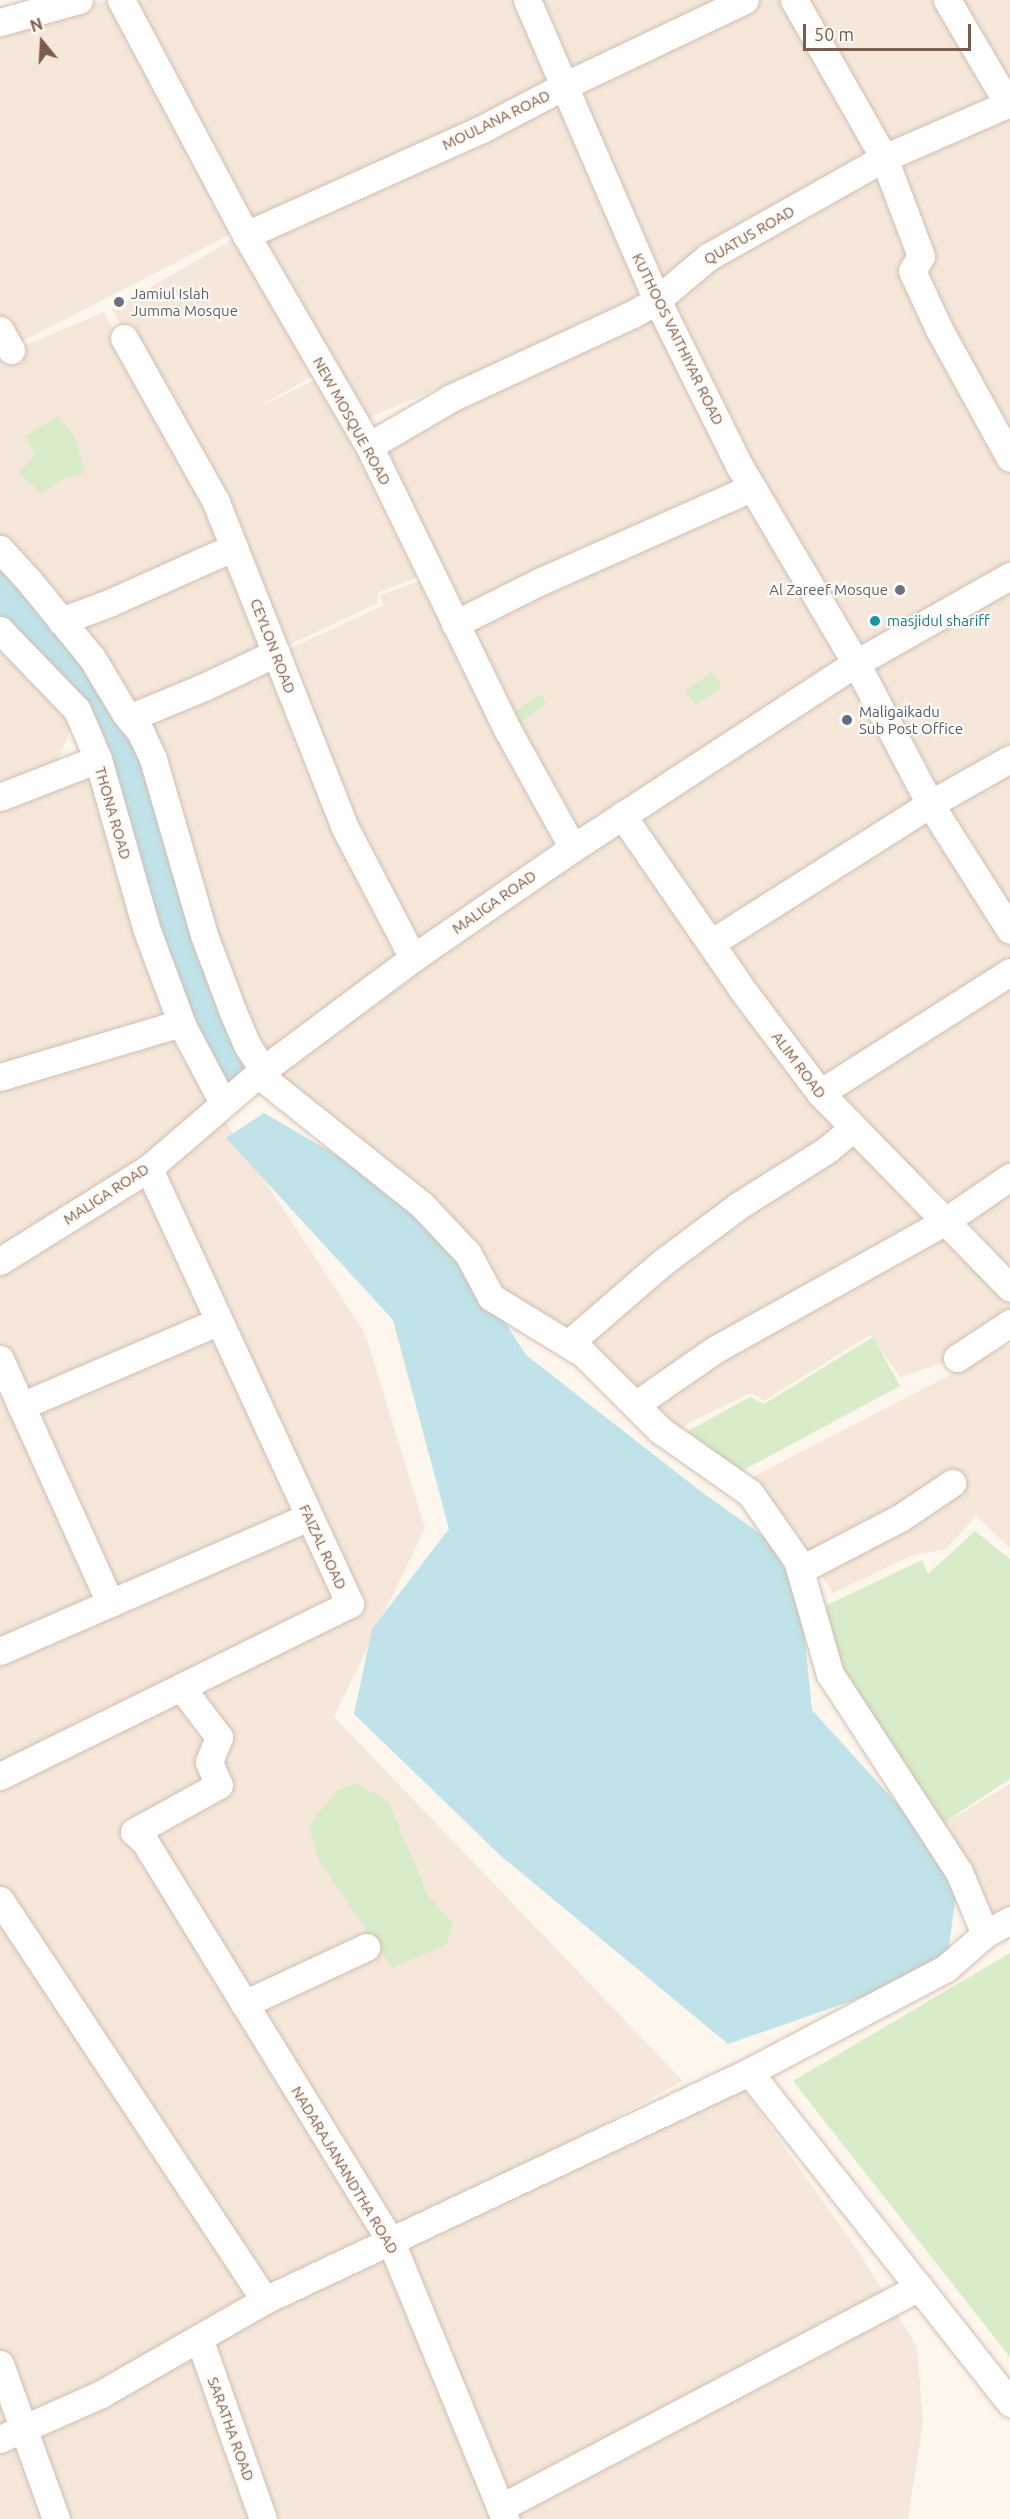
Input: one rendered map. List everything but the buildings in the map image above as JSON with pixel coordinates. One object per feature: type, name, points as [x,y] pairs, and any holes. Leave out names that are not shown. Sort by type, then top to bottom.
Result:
[{"type":"street","points":[[0,22],[79,0]]},
{"type":"street","name":"NEW MOSQUE ROAD","points":[[121,0],[246,235],[369,446],[507,729],[573,848]]},
{"type":"street","name":"KUTHOOS VAITHIYAR ROAD","points":[[527,0],[657,300],[751,488],[856,663],[930,804],[1010,930]]},
{"type":"street","name":"MOULANA ROAD","points":[[246,235],[480,130],[564,86],[745,0]]},
{"type":"street","points":[[794,0],[884,158],[921,256],[912,271],[939,329],[1010,458]]},
{"type":"street","points":[[947,0],[1009,104]]},
{"type":"street","name":"QUATUS ROAD","points":[[369,446],[451,398],[633,314],[657,300],[708,257],[884,158],[1009,104]]},
{"type":"street","name":"CEYLON ROAD","points":[[124,338],[216,501],[344,826],[413,958]]},
{"type":"street","points":[[455,624],[541,581],[751,488]]},
{"type":"street","points":[[61,621],[109,603],[234,547]]},
{"type":"street","points":[[0,549],[92,658],[129,718],[141,733],[153,759],[189,886],[233,1012],[261,1072],[422,1205],[468,1254],[491,1297],[584,1354],[660,1430],[750,1493],[797,1560],[830,1674],[959,1872],[985,1934]]},
{"type":"street","name":"MALIGA ROAD","points":[[0,1261],[149,1168],[261,1072],[413,958],[621,815],[856,663],[1010,576]]},
{"type":"street","name":"THONA ROAD","points":[[0,630],[77,710],[98,759],[146,928],[182,1023],[223,1103]]},
{"type":"street","points":[[129,718],[276,653]]},
{"type":"street","points":[[0,797],[98,759]]},
{"type":"street","points":[[711,943],[930,804],[1010,759]]},
{"type":"street","name":"ALIM ROAD","points":[[621,815],[820,1093],[852,1129],[1010,1287]]},
{"type":"street","points":[[820,1093],[1010,972]]},
{"type":"street","points":[[0,1077],[182,1023]]},
{"type":"street","points":[[568,1344],[663,1262],[738,1206],[828,1149],[852,1129]]},
{"type":"street","name":"FAIZAL ROAD","points":[[0,1776],[350,1604],[149,1168]]},
{"type":"street","points":[[635,1405],[716,1349],[944,1222],[1010,1177]]},
{"type":"street","points":[[21,1406],[219,1322]]},
{"type":"street","points":[[957,1358],[1010,1323]]},
{"type":"street","points":[[0,1359],[110,1603]]},
{"type":"street","points":[[800,1570],[900,1518],[951,1483]]},
{"type":"street","points":[[0,1651],[308,1516]]},
{"type":"street","name":"NADARAJANANDTHA ROAD","points":[[181,1687],[219,1737],[209,1762],[219,1785],[134,1833],[145,1842],[391,2242],[502,2513]]},
{"type":"street","points":[[0,1900],[265,2300]]},
{"type":"street","points":[[11,2434],[101,2394],[265,2300],[749,2072],[946,1968],[985,1934],[1010,1920]]},
{"type":"street","points":[[244,2004],[366,1947]]},
{"type":"street","points":[[749,2072],[1010,2403]]},
{"type":"street","points":[[502,2513],[919,2287]]},
{"type":"street","name":"SARATHA ROAD","points":[[199,2338],[263,2519]]},
{"type":"street","points":[[0,2364],[11,2434],[56,2519]]},
{"type":"shaded area","points":[[106,0],[114,0],[237,231],[15,345],[0,316],[0,30]]},
{"type":"shaded area","points":[[130,0],[520,0],[555,83],[249,227]]},
{"type":"shaded area","points":[[532,0],[734,0],[565,77]]},
{"type":"shaded area","points":[[761,0],[787,0],[876,155],[658,284],[571,89]]},
{"type":"shaded area","points":[[801,0],[938,0],[998,100],[886,151]]},
{"type":"shaded area","points":[[955,0],[1010,0],[1010,96]]},
{"type":"shaded area","points":[[561,94],[648,299],[337,431],[250,226]]},
{"type":"shaded area","points":[[1010,109],[1010,445],[935,310],[890,162]]},
{"type":"shaded area","points":[[876,167],[903,200],[909,274],[1010,469],[1010,566],[859,657],[802,558],[664,300]]},
{"type":"shaded area","points":[[239,236],[318,373],[191,446],[112,310]]},
{"type":"shaded area","points":[[652,309],[745,492],[470,632],[377,449]]},
{"type":"shaded area","points":[[104,312],[230,546],[65,616],[0,549],[0,356]]},
{"type":"shaded area","points":[[321,377],[424,575],[377,593],[378,603],[280,649],[188,441]]},
{"type":"shaded area","points":[[749,494],[848,660],[573,838],[463,626]]},
{"type":"shaded area","points":[[241,550],[269,649],[132,712],[71,624]]},
{"type":"shaded area","points":[[1010,573],[1010,1269],[946,1198],[821,1092],[1010,1300],[1010,1335],[954,1359],[900,1377],[870,1335],[764,1401],[751,1393],[690,1422],[676,1433],[539,1320],[258,1074]]},
{"type":"shaded area","points":[[426,579],[565,844],[404,958],[265,1062],[137,719],[384,605],[380,595]]},
{"type":"shaded area","points":[[0,643],[73,721],[57,765],[0,787]]},
{"type":"shaded area","points":[[98,759],[175,1045],[365,1333],[425,1528],[334,1717],[683,2081],[469,2197],[0,2432],[0,805]]},
{"type":"shaded area","points":[[1010,1344],[1010,1548],[976,1516],[946,1549],[913,1555],[833,1593],[753,1477]]},
{"type":"shaded area","points":[[1010,1784],[1010,1911],[995,1920],[937,1827]]},
{"type":"shaded area","points":[[741,2086],[861,2255],[917,2347],[923,2422],[908,2519],[0,2519],[0,2453],[176,2354]]},
{"type":"green space","points":[[58,416],[75,437],[85,473],[63,479],[42,493],[19,474],[35,454],[25,436]]},
{"type":"green space","points":[[712,672],[722,687],[696,705],[685,690]]},
{"type":"green space","points":[[540,694],[547,704],[518,724],[511,714]]},
{"type":"green space","points":[[873,1337],[900,1386],[738,1473],[688,1431],[750,1397],[764,1404]]},
{"type":"green space","points":[[975,1531],[1010,1559],[1010,1779],[937,1827],[830,1674],[825,1606],[922,1560],[928,1574]]},
{"type":"green space","points":[[356,1783],[388,1801],[429,1897],[453,1923],[446,1945],[392,1968],[318,1858],[309,1825],[337,1791]]},
{"type":"green space","points":[[1010,1953],[1010,2357],[793,2081]]},
{"type":"water","points":[[0,549],[125,713],[259,1070],[223,1103],[98,759],[0,630]]},
{"type":"water","points":[[264,1113],[422,1205],[472,1271],[526,1355],[699,1490],[797,1560],[812,1710],[959,1872],[946,1968],[728,2044],[501,1856],[354,1714],[372,1629],[449,1529],[393,1320],[226,1138]]},
{"type":"place","name":"Jamiul Islah Jumma Mosque","points":[[119,302]]},
{"type":"place","name":"Al Zareef Mosque","points":[[900,590]]},
{"type":"place","name":"masjidul shariff","points":[[875,621]]},
{"type":"place","name":"Maligaikadu Sub Post Office","points":[[847,720]]}]
